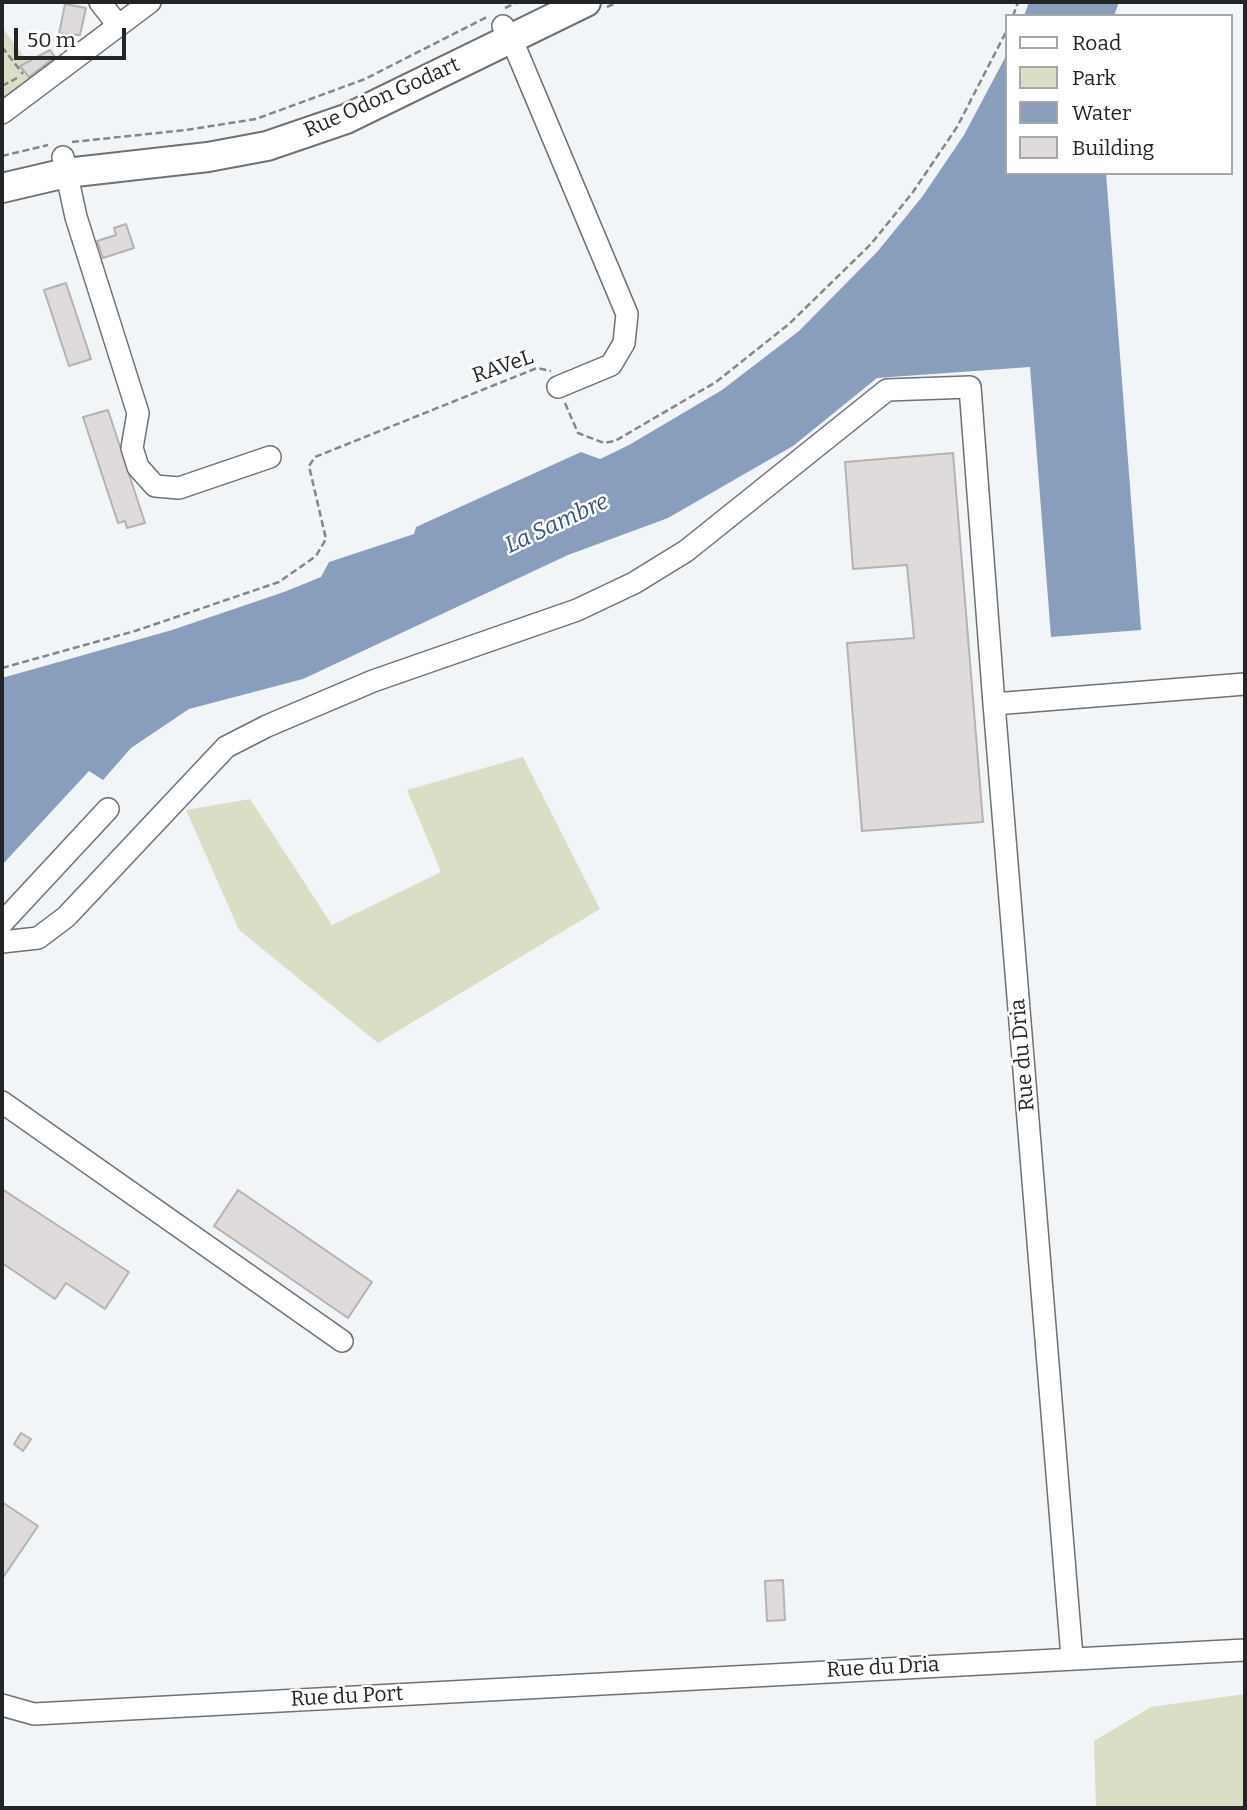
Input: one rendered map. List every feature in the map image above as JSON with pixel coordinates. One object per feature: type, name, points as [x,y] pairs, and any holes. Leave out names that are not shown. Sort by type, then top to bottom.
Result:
[{"type":"main road","name":"Rue Odon Godart","points":[[2,173],[63,154],[198,145],[273,129],[344,106],[503,22],[552,2]]},
{"type":"main road","name":"Rue Odon Godart","points":[[503,22],[586,2]]},
{"type":"main road","name":"Rue Odon Godart","points":[[2,188],[63,154]]},
{"type":"street","points":[[100,2],[117,24]]},
{"type":"street","points":[[2,113],[117,24],[150,2]]},
{"type":"street","points":[[503,22],[627,314],[624,343],[611,365],[558,387]]},
{"type":"street","points":[[63,154],[76,217],[138,413],[132,448],[138,467],[155,485],[179,488],[270,457]]},
{"type":"street","name":"Rue du Dria","points":[[2,942],[38,938],[66,917],[226,747],[267,726],[373,681],[577,610],[634,583],[686,551],[887,390],[970,387],[1072,1657]]},
{"type":"street","points":[[994,704],[1245,684]]},
{"type":"street","points":[[2,923],[108,809]]},
{"type":"street","points":[[2,1102],[342,1341]]},
{"type":"street","name":"Rue du Dria","points":[[694,1678],[1245,1650]]},
{"type":"street","name":"Rue du Port","points":[[2,1705],[34,1714],[694,1678]]},
{"type":"path","points":[[2,156],[63,154],[256,119],[365,79],[503,22],[518,2]]},
{"type":"path","name":"RAVeL","points":[[2,668],[135,631],[279,582],[316,556],[326,539],[309,466],[315,457],[537,368],[545,367],[551,372],[578,433],[604,443],[615,441],[671,409],[753,354],[829,288],[913,192],[957,127],[1006,32]]},
{"type":"path","points":[[2,47],[23,74],[2,86]]},
{"type":"green space","points":[[2,27],[38,75],[2,100]]},
{"type":"green space","points":[[523,757],[600,909],[378,1043],[239,930],[186,810],[250,799],[332,925],[441,872],[407,790]]},
{"type":"green space","points":[[1245,1694],[1245,1808],[1096,1808],[1094,1741],[1151,1707]]},
{"type":"water","points":[[1029,2],[1119,2],[1115,14],[1025,14]]},
{"type":"water","name":"La Sambre","points":[[1006,56],[1006,175],[1106,175],[1141,630],[1051,637],[1030,367],[877,378],[793,446],[668,518],[568,555],[303,679],[189,709],[131,748],[103,780],[89,771],[2,865],[2,678],[172,630],[284,592],[321,577],[329,562],[414,534],[416,527],[581,452],[600,459],[629,445],[722,390],[799,331],[877,252],[922,197],[964,135]]},
{"type":"building","points":[[65,4],[86,8],[80,35],[59,34]]},
{"type":"building","points":[[50,50],[55,57],[29,77],[20,66]]},
{"type":"building","points":[[126,224],[134,248],[103,258],[97,241],[116,235],[114,228]]},
{"type":"building","points":[[66,283],[91,359],[69,366],[44,290]]},
{"type":"building","points":[[108,410],[145,523],[127,528],[125,521],[118,523],[83,417]]},
{"type":"building","points":[[953,453],[983,822],[862,831],[847,643],[914,638],[907,565],[853,569],[845,462]]},
{"type":"building","points":[[2,1189],[129,1272],[105,1309],[66,1283],[55,1299],[2,1263]]},
{"type":"building","points":[[238,1190],[372,1282],[348,1318],[214,1226]]},
{"type":"building","points":[[21,1433],[31,1439],[23,1451],[14,1444]]},
{"type":"building","points":[[2,1502],[38,1526],[2,1579]]},
{"type":"building","points":[[783,1580],[785,1620],[767,1621],[765,1581]]}]
